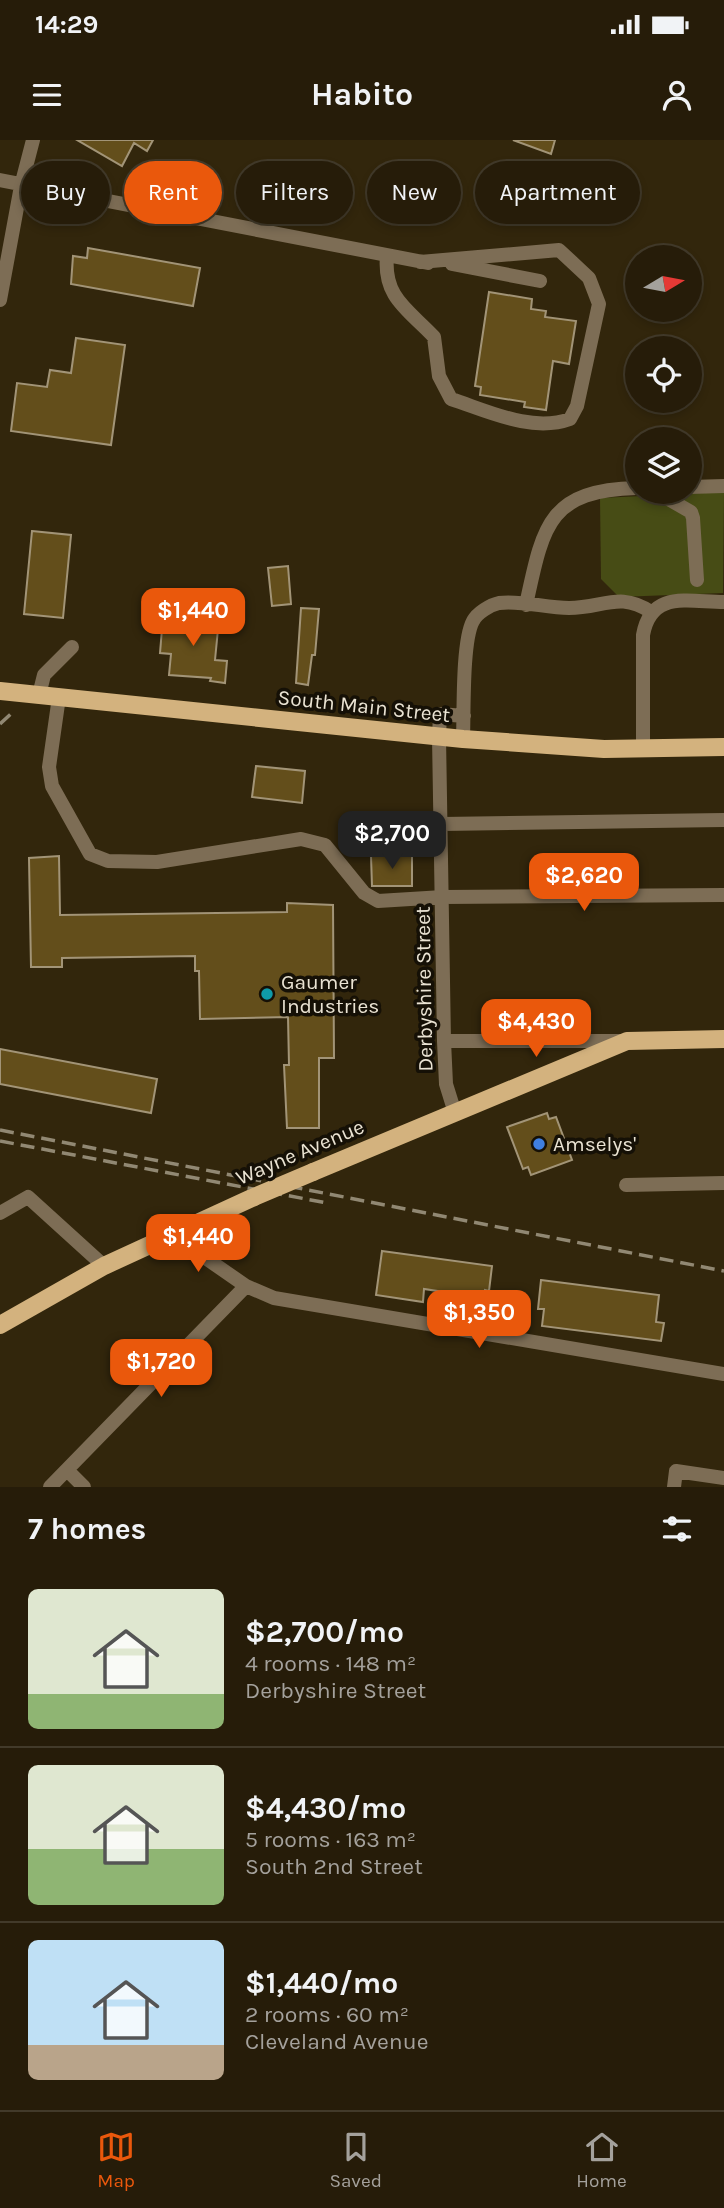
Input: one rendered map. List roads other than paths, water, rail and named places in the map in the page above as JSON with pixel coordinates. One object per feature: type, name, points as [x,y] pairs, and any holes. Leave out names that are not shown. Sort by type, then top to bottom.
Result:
[{"type":"main road","name":"South Main Street","points":[[0,691],[463,739],[643,750],[724,747]]},
{"type":"main road","points":[[627,1041],[724,1039]]},
{"type":"main road","name":"Wayne Avenue","points":[[0,1325],[104,1266],[170,1234],[254,1196],[627,1041]]},
{"type":"street","points":[[28,161],[33,140]]},
{"type":"street","points":[[0,180],[21,186],[0,300]]},
{"type":"street","points":[[110,203],[420,262],[469,265],[505,276],[540,281]]},
{"type":"street","points":[[387,256],[386,269],[395,301],[434,337],[439,376],[451,399],[526,422],[555,425],[570,419],[577,406],[599,304],[589,278],[559,250],[420,262]]},
{"type":"street","points":[[702,487],[724,486]]},
{"type":"street","points":[[526,605],[540,548],[562,508],[582,494],[601,489],[625,488]]},
{"type":"street","points":[[677,504],[691,512],[693,518],[697,580]]},
{"type":"street","points":[[463,739],[468,642],[472,622],[481,612],[497,603],[571,608],[618,600],[634,601],[651,612]]},
{"type":"street","points":[[643,750],[643,635],[646,618],[651,612],[670,602],[724,602]]},
{"type":"street","points":[[40,695],[44,675],[72,647]]},
{"type":"street","points":[[59,697],[50,767],[52,786],[90,854],[108,861],[157,862],[301,839],[325,845],[364,893],[378,901],[443,897],[724,895]]},
{"type":"street","points":[[439,737],[440,713],[464,716]]},
{"type":"street","name":"Derbyshire Street","points":[[439,737],[444,1041],[446,1084],[455,1113]]},
{"type":"street","points":[[442,824],[724,820]]},
{"type":"street","points":[[444,1041],[627,1041]]},
{"type":"street","points":[[626,1185],[724,1184]]},
{"type":"street","points":[[0,1213],[27,1197],[104,1266]]},
{"type":"street","points":[[170,1234],[246,1286],[274,1298],[724,1374]]},
{"type":"street","points":[[50,1487],[246,1286]]},
{"type":"street","points":[[68,1471],[84,1487]]},
{"type":"street","points":[[674,1487],[677,1471],[724,1478]]},
{"type":"railway","points":[[0,724],[14,711]]},
{"type":"railway","points":[[0,1130],[724,1271]]},
{"type":"railway","points":[[0,1141],[327,1203]]},
{"type":"place","name":"Gaumer Industries","points":[[267,994]]},
{"type":"place","name":"Amselys'","points":[[539,1144]]}]
